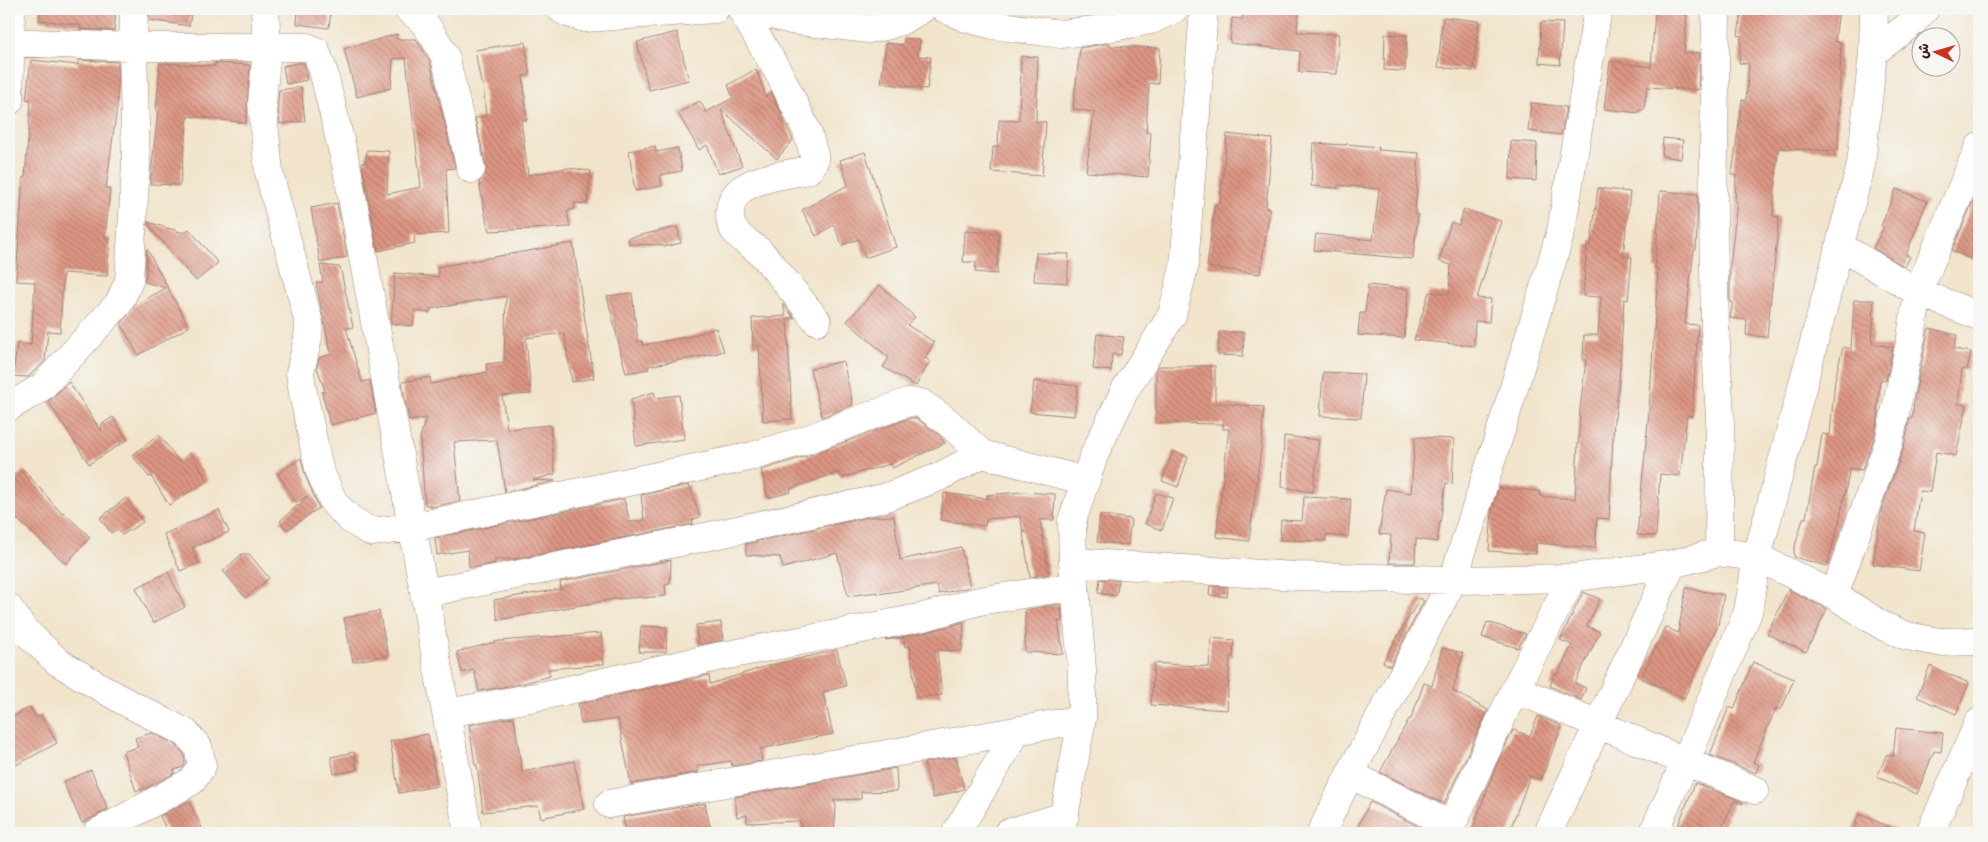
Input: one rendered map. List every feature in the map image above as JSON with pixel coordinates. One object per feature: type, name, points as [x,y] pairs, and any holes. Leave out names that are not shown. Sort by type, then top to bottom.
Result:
[{"type":"street","points":[[9,101],[11,9]]},
{"type":"street","points":[[9,407],[42,387],[119,303],[129,281],[136,164],[134,9]]},
{"type":"street","points":[[266,9],[266,48],[262,103],[269,173],[309,323],[308,338],[300,373],[319,469],[334,503],[350,520],[371,532],[414,527],[753,456],[805,440],[908,402],[921,403],[948,422],[982,454],[1086,481]]},
{"type":"street","points":[[408,9],[428,29],[445,56],[471,169]]},
{"type":"street","points":[[561,9],[568,14],[585,18],[715,9]]},
{"type":"street","points":[[741,9],[781,77],[807,131],[814,155],[814,162],[808,170],[744,186],[735,195],[730,207],[730,220],[734,231],[763,255],[817,321]]},
{"type":"street","points":[[748,9],[790,20],[869,29],[903,20],[922,9]]},
{"type":"street","points":[[945,9],[966,18],[993,25],[1061,34],[1096,30],[1113,17],[1151,20],[1174,9]]},
{"type":"street","points":[[1008,833],[1063,824],[1082,719],[1082,669],[1074,574],[1072,521],[1094,455],[1125,390],[1172,315],[1185,257],[1204,9]]},
{"type":"street","points":[[1321,833],[1452,580],[1507,411],[1561,231],[1598,9]]},
{"type":"street","points":[[1716,9],[1713,217],[1715,328],[1720,418],[1719,552]]},
{"type":"street","points":[[1653,833],[1685,763],[1748,612],[1757,557],[1790,427],[1841,247],[1861,165],[1873,53],[1874,9]]},
{"type":"street","points":[[1873,53],[1914,22],[1925,9]]},
{"type":"street","points":[[10,42],[133,47],[308,47],[315,50],[319,58],[347,169],[414,527],[468,833]]},
{"type":"street","points":[[1834,596],[1888,442],[1911,337],[1918,292],[1979,147]]},
{"type":"street","points":[[1841,247],[1918,292],[1979,316]]},
{"type":"street","points":[[425,593],[884,498],[939,477],[982,454]]},
{"type":"street","points":[[447,713],[541,696],[717,658],[924,617],[1074,574],[1295,576],[1452,580],[1572,578],[1672,564],[1719,552],[1757,557],[1834,596],[1883,626],[1908,636],[1939,642],[1979,642]]},
{"type":"street","points":[[1548,833],[1672,564]]},
{"type":"street","points":[[1350,774],[1450,829],[1515,689],[1572,578]]},
{"type":"street","points":[[9,608],[24,630],[58,662],[122,700],[186,733],[198,747],[202,766],[192,782],[96,833]]},
{"type":"street","points":[[1515,689],[1685,763],[1755,790]]},
{"type":"street","points":[[609,804],[1082,719]]},
{"type":"street","points":[[1930,833],[1979,722]]},
{"type":"street","points":[[956,833],[1018,730]]},
{"type":"building","points":[[40,9],[116,9],[114,31],[80,29],[80,25],[39,20]]},
{"type":"building","points":[[150,9],[192,9],[189,26],[149,20]]},
{"type":"building","points":[[298,9],[331,9],[329,28],[297,24]]},
{"type":"building","points":[[1243,9],[1299,9],[1297,32],[1339,34],[1337,74],[1299,72],[1300,51],[1230,43],[1232,18],[1242,19]]},
{"type":"building","points":[[1742,9],[1839,9],[1835,41],[1841,42],[1838,151],[1778,148],[1773,216],[1779,217],[1767,337],[1746,335],[1747,320],[1730,318],[1733,302],[1730,302],[1730,267],[1737,202],[1735,202],[1736,175],[1732,175],[1742,100],[1746,101],[1749,64],[1739,63],[1741,36],[1738,35]]},
{"type":"building","points":[[1655,11],[1687,14],[1684,52],[1700,53],[1698,90],[1647,87],[1644,110],[1639,110],[1639,113],[1604,109],[1610,61],[1651,67]]},
{"type":"building","points":[[1443,17],[1479,21],[1473,71],[1438,67]]},
{"type":"building","points":[[1541,22],[1563,23],[1560,65],[1539,63]]},
{"type":"building","points":[[677,32],[689,80],[649,90],[637,42]]},
{"type":"building","points":[[397,34],[396,39],[416,39],[430,62],[455,168],[446,169],[449,233],[414,235],[415,243],[378,251],[362,163],[366,162],[367,150],[389,151],[387,194],[421,187],[406,58],[393,59],[391,88],[357,97],[344,49]]},
{"type":"building","points":[[1385,34],[1407,35],[1405,71],[1384,70]]},
{"type":"building","points":[[904,38],[920,40],[918,56],[931,57],[927,89],[881,83],[886,43],[903,45]]},
{"type":"building","points":[[525,42],[530,75],[523,76],[527,120],[521,120],[528,175],[568,168],[591,171],[587,204],[574,203],[575,209],[567,211],[570,227],[490,231],[479,182],[486,174],[486,166],[475,118],[486,117],[483,83],[481,83],[475,50]]},
{"type":"building","points":[[1110,43],[1110,46],[1160,48],[1158,84],[1149,83],[1146,132],[1151,132],[1148,177],[1086,172],[1094,112],[1073,109],[1080,48]]},
{"type":"building","points":[[1021,56],[1038,57],[1036,122],[1046,122],[1042,176],[991,172],[993,147],[998,147],[999,120],[1019,121]]},
{"type":"building","points":[[31,60],[78,65],[78,60],[118,62],[118,80],[117,107],[106,188],[110,189],[105,238],[110,238],[107,276],[63,273],[60,332],[48,331],[45,361],[28,377],[13,376],[17,343],[31,345],[35,282],[16,281],[23,177],[25,178],[31,100],[26,99]]},
{"type":"building","points":[[160,63],[215,66],[215,63],[250,65],[246,123],[188,116],[180,185],[150,184],[158,110],[156,110]]},
{"type":"building","points":[[304,63],[307,80],[286,84],[283,66]]},
{"type":"building","points":[[756,69],[766,97],[771,91],[793,140],[777,159],[721,109],[742,166],[718,174],[707,145],[699,150],[678,113],[700,101],[706,112],[733,98],[728,85]]},
{"type":"building","points":[[301,87],[305,121],[280,124],[279,90]]},
{"type":"building","points":[[1531,103],[1566,107],[1561,135],[1528,131]]},
{"type":"building","points":[[1227,134],[1272,139],[1266,208],[1270,209],[1260,274],[1207,267],[1215,204],[1220,204]]},
{"type":"building","points":[[1663,138],[1683,140],[1681,159],[1662,156]]},
{"type":"building","points":[[1511,141],[1537,143],[1536,181],[1510,179]]},
{"type":"building","points":[[1313,143],[1379,147],[1378,150],[1419,153],[1415,214],[1418,214],[1413,259],[1314,250],[1316,234],[1373,240],[1379,189],[1338,185],[1338,188],[1311,186]]},
{"type":"building","points":[[655,146],[656,152],[678,148],[682,171],[660,175],[662,186],[635,191],[629,151]]},
{"type":"building","points":[[865,152],[896,247],[865,258],[859,239],[842,245],[834,225],[816,236],[802,210],[848,185],[840,160]]},
{"type":"building","points":[[1979,187],[1979,262],[1952,251]]},
{"type":"building","points":[[1598,188],[1630,192],[1623,256],[1632,257],[1628,300],[1624,299],[1619,382],[1614,418],[1609,519],[1597,518],[1595,548],[1536,543],[1536,554],[1489,551],[1492,510],[1499,488],[1540,491],[1540,496],[1575,499],[1580,409],[1586,360],[1583,360],[1584,335],[1598,335],[1601,297],[1583,296],[1587,244],[1591,244]]},
{"type":"building","points":[[1896,189],[1927,201],[1906,255],[1910,257],[1905,267],[1873,248],[1884,227],[1881,226]]},
{"type":"building","points":[[1660,191],[1698,194],[1696,250],[1694,250],[1685,324],[1698,325],[1692,416],[1687,416],[1680,476],[1660,474],[1656,536],[1637,535],[1649,411],[1658,269],[1655,269]]},
{"type":"building","points":[[337,203],[347,257],[320,263],[311,208]]},
{"type":"building","points":[[1464,209],[1501,221],[1477,298],[1491,299],[1489,322],[1475,321],[1474,346],[1414,340],[1429,292],[1449,294],[1451,265],[1439,261],[1451,222],[1459,225]]},
{"type":"building","points":[[148,222],[184,233],[189,229],[218,263],[196,281],[148,225]]},
{"type":"building","points":[[677,227],[681,243],[664,247],[663,245],[629,244],[628,238]]},
{"type":"building","points":[[965,231],[999,233],[997,274],[975,272],[976,262],[963,262]]},
{"type":"building","points":[[573,243],[594,378],[572,382],[564,333],[526,338],[531,394],[502,396],[507,429],[550,425],[555,474],[533,480],[555,481],[505,492],[497,440],[454,442],[460,501],[431,507],[430,505],[425,505],[420,437],[426,418],[409,421],[402,382],[430,377],[431,384],[487,372],[486,364],[504,362],[506,296],[430,309],[430,313],[415,311],[413,326],[391,324],[395,273],[439,277],[437,267]]},
{"type":"building","points":[[147,249],[189,327],[138,355],[121,324],[135,305],[166,288],[145,282]]},
{"type":"building","points":[[1036,253],[1069,254],[1067,283],[1034,281]]},
{"type":"building","points":[[320,265],[340,267],[353,327],[346,328],[362,382],[370,380],[376,413],[330,425],[322,392],[325,391],[317,367],[319,358],[331,354],[316,283],[323,282]]},
{"type":"building","points":[[880,285],[915,317],[907,325],[934,342],[925,358],[930,361],[916,386],[883,367],[889,358],[847,321]]},
{"type":"building","points":[[1368,285],[1409,289],[1404,338],[1358,335],[1360,313],[1365,313]]},
{"type":"building","points":[[632,293],[638,342],[642,341],[643,345],[691,336],[716,328],[724,351],[648,366],[649,369],[626,373],[607,296]]},
{"type":"building","points":[[1854,300],[1874,300],[1872,344],[1893,347],[1886,381],[1880,380],[1877,411],[1879,411],[1874,438],[1862,470],[1850,468],[1839,523],[1827,566],[1794,557],[1794,550],[1803,518],[1806,518],[1822,434],[1830,435],[1835,379],[1843,347],[1851,349]]},
{"type":"building","points":[[783,304],[794,318],[787,318],[792,419],[763,421],[759,346],[753,346],[752,318],[786,316]]},
{"type":"building","points":[[1929,328],[1957,335],[1954,349],[1971,352],[1967,370],[1962,369],[1958,404],[1967,405],[1956,456],[1936,452],[1930,492],[1920,491],[1914,531],[1925,533],[1919,571],[1873,564],[1881,510],[1904,447],[1910,418],[1912,418]]},
{"type":"building","points":[[1219,332],[1244,332],[1243,356],[1218,355]]},
{"type":"building","points":[[1097,334],[1124,337],[1121,355],[1112,354],[1111,371],[1093,369]]},
{"type":"building","points":[[843,361],[853,405],[822,417],[810,369]]},
{"type":"building","points":[[1158,366],[1215,366],[1215,403],[1264,407],[1263,433],[1249,541],[1216,537],[1229,429],[1223,429],[1223,424],[1156,423],[1156,370]]},
{"type":"building","points":[[1323,372],[1364,374],[1361,418],[1320,416]]},
{"type":"building","points":[[1034,381],[1078,386],[1074,416],[1030,412]]},
{"type":"building","points":[[69,382],[101,431],[102,424],[113,417],[127,440],[89,464],[48,401]]},
{"type":"building","points":[[654,392],[656,398],[679,395],[684,439],[636,446],[631,399]]},
{"type":"building","points":[[910,418],[916,418],[938,434],[945,443],[892,468],[890,464],[841,478],[839,472],[790,489],[791,492],[768,498],[761,470],[810,455]]},
{"type":"building","points":[[159,435],[179,461],[190,453],[208,480],[169,505],[151,476],[149,477],[132,455]]},
{"type":"building","points":[[1284,436],[1319,440],[1313,492],[1282,487]]},
{"type":"building","points":[[1415,437],[1454,439],[1452,484],[1446,483],[1437,542],[1416,539],[1415,563],[1389,563],[1391,535],[1379,534],[1386,489],[1411,493]]},
{"type":"building","points":[[1173,451],[1188,457],[1178,487],[1162,481]]},
{"type":"building","points":[[301,458],[305,475],[319,508],[287,530],[280,521],[308,496],[296,502],[278,474]]},
{"type":"building","points":[[24,470],[62,514],[63,512],[90,537],[66,564],[17,519],[9,526],[9,484]]},
{"type":"building","points":[[689,485],[700,517],[692,520],[693,524],[515,559],[495,559],[495,563],[481,566],[469,567],[468,550],[437,555],[435,538],[624,499],[630,522],[644,520],[641,495]]},
{"type":"building","points":[[1021,492],[1055,494],[1054,520],[1040,520],[1049,574],[1030,577],[1023,533],[1026,532],[1023,532],[1020,516],[986,519],[985,526],[940,520],[944,493],[988,499],[987,495]]},
{"type":"building","points":[[1156,493],[1173,498],[1162,530],[1145,524]]},
{"type":"building","points":[[1304,497],[1351,499],[1348,537],[1326,535],[1326,541],[1280,540],[1281,520],[1302,521]]},
{"type":"building","points":[[126,498],[143,522],[122,535],[118,529],[111,533],[100,518]]},
{"type":"building","points":[[219,510],[229,532],[192,548],[199,563],[180,571],[164,534]]},
{"type":"building","points":[[1100,515],[1131,519],[1128,545],[1097,542]]},
{"type":"building","points":[[894,516],[900,560],[961,547],[970,587],[939,594],[937,585],[878,594],[877,592],[848,596],[837,553],[783,568],[780,557],[746,555],[746,544],[868,517]]},
{"type":"building","points":[[242,554],[249,554],[269,578],[246,598],[223,571]]},
{"type":"building","points":[[671,560],[670,584],[665,585],[666,596],[620,598],[498,620],[494,600],[561,589],[560,582]]},
{"type":"building","points":[[168,572],[185,607],[153,623],[136,588]]},
{"type":"building","points":[[1100,579],[1119,581],[1116,596],[1098,593]]},
{"type":"building","points":[[1210,586],[1228,587],[1227,597],[1209,595]]},
{"type":"building","points":[[1686,588],[1724,595],[1718,625],[1684,698],[1641,678],[1665,627],[1678,633]]},
{"type":"building","points":[[1788,590],[1827,609],[1806,652],[1767,634]]},
{"type":"building","points":[[1583,592],[1600,599],[1587,626],[1600,632],[1575,683],[1586,688],[1581,700],[1550,686],[1555,673],[1557,675],[1572,645],[1560,640]]},
{"type":"building","points":[[1420,598],[1424,601],[1390,666],[1383,662]]},
{"type":"building","points":[[1061,604],[1062,621],[1058,621],[1063,654],[1025,652],[1025,610]]},
{"type":"building","points":[[379,611],[388,655],[353,662],[344,618]]},
{"type":"building","points":[[721,622],[723,640],[698,645],[696,625]]},
{"type":"building","points":[[964,622],[962,651],[937,650],[942,695],[916,698],[910,646],[905,647],[904,638],[885,640],[927,632]]},
{"type":"building","points":[[1487,622],[1526,634],[1518,648],[1482,637]]},
{"type":"building","points":[[641,626],[667,627],[666,652],[639,652]]},
{"type":"building","points":[[601,633],[604,664],[548,669],[550,676],[520,684],[479,691],[474,670],[462,673],[457,652],[499,641]]},
{"type":"building","points":[[1211,638],[1234,640],[1233,657],[1230,657],[1227,710],[1151,705],[1154,663],[1209,667]]},
{"type":"building","points":[[1442,648],[1463,653],[1453,691],[1488,710],[1444,804],[1380,772],[1409,719],[1411,719],[1424,683],[1432,686]]},
{"type":"building","points":[[837,650],[846,686],[823,692],[833,734],[760,749],[762,761],[732,766],[731,761],[697,766],[698,772],[631,784],[618,719],[581,724],[578,704],[709,675],[710,684],[767,666]]},
{"type":"building","points":[[1753,662],[1794,679],[1781,710],[1776,708],[1753,762],[1759,765],[1756,773],[1710,755],[1729,707],[1734,709]]},
{"type":"building","points":[[1930,666],[1969,683],[1956,714],[1917,697]]},
{"type":"building","points":[[30,707],[36,718],[41,715],[57,743],[9,769],[9,719]]},
{"type":"building","points":[[1538,716],[1562,726],[1541,780],[1530,776],[1509,833],[1471,833],[1496,766],[1513,730],[1530,736]]},
{"type":"building","points":[[514,717],[522,772],[574,761],[584,809],[541,818],[538,806],[483,812],[477,765],[475,765],[469,725]]},
{"type":"building","points":[[1896,728],[1943,733],[1941,752],[1934,751],[1917,794],[1877,777],[1887,754],[1893,757]]},
{"type":"building","points":[[152,733],[176,745],[184,754],[185,763],[183,767],[174,770],[175,773],[136,791],[123,752],[138,747],[135,738]]},
{"type":"building","points":[[428,734],[437,786],[399,793],[390,741]]},
{"type":"building","points":[[354,752],[357,770],[334,774],[331,757]]},
{"type":"building","points":[[956,757],[964,789],[933,798],[924,763]]},
{"type":"building","points":[[896,768],[897,791],[861,792],[861,799],[834,800],[836,807],[834,833],[800,833],[800,821],[747,823],[747,815],[737,817],[735,797]]},
{"type":"building","points":[[91,770],[108,809],[82,823],[63,782]]},
{"type":"building","points":[[1695,783],[1743,802],[1743,804],[1734,801],[1722,828],[1718,827],[1716,833],[1675,833]]},
{"type":"building","points":[[189,801],[202,828],[192,833],[168,833],[160,816]]},
{"type":"building","points":[[1370,802],[1429,832],[1368,833],[1357,828]]},
{"type":"building","points":[[705,803],[710,827],[680,833],[626,833],[623,817]]},
{"type":"building","points":[[1859,814],[1905,833],[1852,833]]}]
